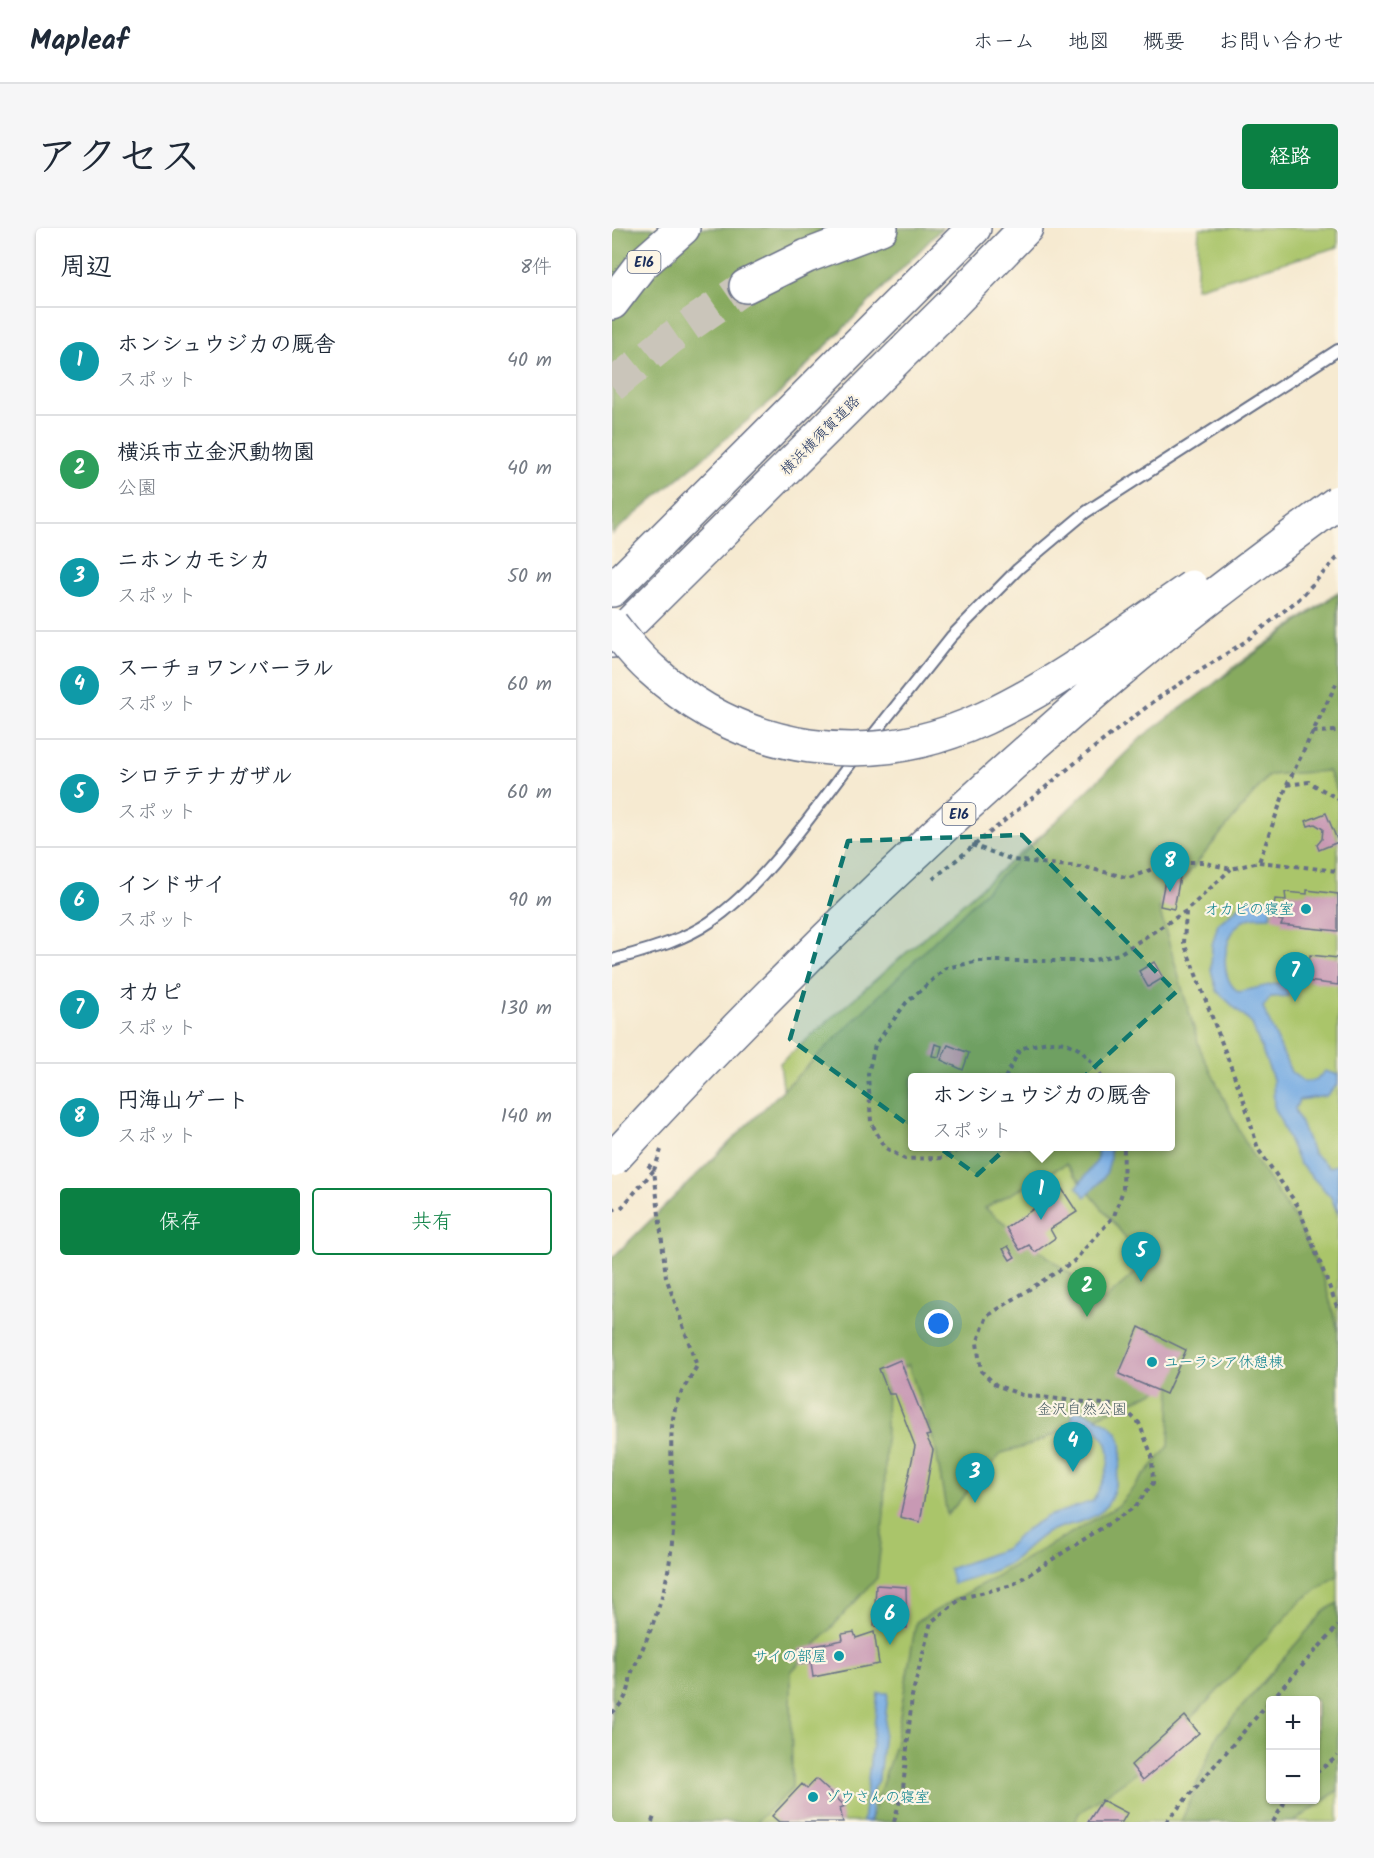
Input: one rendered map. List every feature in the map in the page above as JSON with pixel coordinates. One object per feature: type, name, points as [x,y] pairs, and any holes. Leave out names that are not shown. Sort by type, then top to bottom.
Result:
[{"type":"highway","name":"E16","points":[[612,303],[641,265],[683,228]]},
{"type":"highway","points":[[746,286],[807,256],[881,228]]},
{"type":"highway","points":[[612,590],[974,228]]},
{"type":"highway","name":"横浜横須賀道路","points":[[612,641],[945,312],[1026,228]]},
{"type":"highway","points":[[612,625],[650,669],[674,689],[703,709],[756,735],[812,747],[857,750],[894,746],[940,735],[984,719],[1016,702],[1103,648],[1338,489]]},
{"type":"highway","name":"E16","points":[[612,1160],[827,938],[982,792],[1116,674],[1192,612],[1338,502]]},
{"type":"lane","points":[[612,960],[666,945],[708,924],[746,895],[951,637],[1018,569],[1086,512],[1338,350]]},
{"type":"path","points":[[927,884],[972,845],[1161,696],[1246,641],[1299,599],[1338,557]]},
{"type":"path","points":[[1259,862],[1287,785],[1338,680]]},
{"type":"path","points":[[1313,732],[1338,731]]},
{"type":"path","points":[[1287,785],[1309,783],[1338,799]]},
{"type":"path","points":[[972,845],[1013,860],[1088,868],[1129,878],[1171,862],[1202,862],[1231,869],[1259,862],[1338,871]]},
{"type":"path","points":[[956,1151],[942,1158],[905,1159],[884,1147],[871,1122],[868,1074],[875,1045],[906,1003],[946,968],[980,961],[1090,961],[1119,954],[1186,911],[1231,869]]},
{"type":"path","points":[[1186,911],[1184,943],[1245,1104],[1258,1149],[1298,1206],[1338,1309]]},
{"type":"path","points":[[1007,1073],[1020,1049],[1046,1041],[1070,1044],[1090,1056],[1100,1073]]},
{"type":"path","points":[[612,1210],[622,1207],[654,1170],[665,1139]]},
{"type":"path","points":[[894,1822],[903,1789],[912,1696],[931,1622],[962,1598],[1012,1585],[1135,1507],[1153,1483],[1152,1456],[1139,1423],[1121,1406],[1022,1395],[996,1384],[981,1371],[977,1343],[987,1316],[1074,1261],[1114,1216],[1123,1190],[1124,1151]]},
{"type":"path","points":[[612,1713],[622,1704],[630,1684],[630,1676],[657,1618],[666,1588],[673,1532],[672,1437],[676,1404],[697,1366],[666,1277],[654,1170]]},
{"type":"path","points":[[1275,1696],[1338,1626]]},
{"type":"path","points":[[1166,1822],[1266,1707]]},
{"type":"path","points":[[1320,1770],[1338,1756]]},
{"type":"path","points":[[1273,1822],[1284,1804]]},
{"type":"path","points":[[651,1822],[655,1814]]},
{"type":"highlighted area","points":[[1022,835],[1176,992],[977,1175],[790,1039],[848,841]]},
{"type":"green space","points":[[612,228],[942,228],[778,395],[612,534]]},
{"type":"green space","points":[[1199,228],[1338,228],[1338,247],[1196,288]]},
{"type":"green space","name":"金沢自然公園","points":[[1338,592],[1338,1822],[615,1822],[844,1559],[780,1063],[1231,669]]},
{"type":"green space","name":"金沢自然公園","points":[[1338,593],[1338,793],[1328,771],[1269,775],[1159,909],[1200,1049],[1249,1150],[1297,1222],[1323,1277],[1338,1329],[1338,1575],[1302,1600],[1210,1699],[1133,1775],[1079,1813],[1075,1822],[870,1822],[895,1745],[916,1622],[1118,1506],[1169,1446],[1171,1385],[1027,1446],[1002,1453],[947,1515],[935,1445],[908,1364],[887,1381],[884,1514],[877,1578],[791,1672],[792,1789],[756,1822],[612,1822],[612,1258],[1143,736]],"holes":[[[1066,1164],[1146,1263],[1104,1300],[985,1208]]]},
{"type":"green space","points":[[1338,1603],[1338,1790],[1320,1803],[1320,1696],[1266,1696],[1266,1804],[1319,1804],[1294,1822],[1181,1822],[1217,1736],[1325,1610]]},
{"type":"water","points":[[1255,899],[1272,899],[1270,917],[1246,920],[1234,931],[1226,949],[1228,978],[1239,992],[1283,982],[1289,996],[1271,997],[1263,1007],[1291,1072],[1304,1082],[1316,1080],[1325,1071],[1338,1075],[1338,1084],[1326,1096],[1299,1100],[1295,1109],[1313,1153],[1329,1167],[1338,1165],[1338,1214],[1331,1197],[1299,1163],[1274,1106],[1273,1079],[1252,1024],[1217,991],[1211,970],[1212,945],[1218,924],[1244,903]]},
{"type":"water","points":[[1098,1151],[1110,1151],[1108,1170],[1102,1180],[1085,1197],[1077,1187],[1097,1161]]},
{"type":"water","points":[[1074,1409],[1100,1419],[1116,1431],[1120,1439],[1121,1461],[1109,1503],[1091,1518],[1046,1533],[1003,1566],[953,1584],[949,1569],[1005,1549],[1024,1531],[1046,1517],[1093,1501],[1108,1467],[1108,1449],[1099,1433],[1071,1423]]},
{"type":"water","points":[[878,1693],[888,1693],[879,1778],[873,1789],[870,1822],[863,1822]]},
{"type":"building","points":[[1326,813],[1338,842],[1319,850],[1317,845],[1322,839],[1323,829],[1315,824],[1308,826],[1306,821]]},
{"type":"building","points":[[1166,875],[1180,877],[1174,909],[1160,906]]},
{"type":"building","name":"オカピの寝室","points":[[1307,890],[1338,894],[1338,931],[1281,925],[1283,921],[1272,918],[1275,899],[1286,900],[1285,892],[1307,894]]},
{"type":"building","points":[[1310,955],[1338,958],[1338,985],[1307,981]]},
{"type":"building","points":[[1154,962],[1163,978],[1148,987],[1139,971]]},
{"type":"building","points":[[935,1044],[942,1046],[939,1057],[932,1056]]},
{"type":"building","points":[[948,1045],[969,1053],[963,1070],[941,1060]]},
{"type":"building","points":[[1062,1189],[1077,1212],[1050,1229],[1055,1238],[1035,1252],[1029,1245],[1020,1250],[1006,1228]]},
{"type":"building","points":[[1008,1246],[1015,1257],[1010,1260],[1003,1249]]},
{"type":"building","name":"ユーラシア休憩棟","points":[[1139,1327],[1186,1350],[1166,1394],[1119,1374]]},
{"type":"building","points":[[900,1360],[930,1435],[926,1436],[933,1450],[920,1522],[900,1517],[915,1446],[895,1394],[889,1394],[879,1369]]},
{"type":"building","points":[[876,1585],[906,1587],[907,1628],[874,1626]]},
{"type":"building","name":"サイの部屋","points":[[854,1632],[856,1638],[874,1632],[879,1664],[813,1677],[811,1662],[801,1664],[799,1649],[843,1640],[842,1634]]},
{"type":"building","points":[[1185,1716],[1199,1733],[1143,1780],[1131,1765]]},
{"type":"building","name":"ゾウさんの寝室","points":[[816,1779],[845,1806],[840,1808],[843,1822],[779,1822],[772,1816],[802,1784],[807,1789]]},
{"type":"building","points":[[1102,1800],[1127,1813],[1122,1822],[1088,1822]]},
{"type":"tunnel","points":[[612,386],[671,338],[746,286]]},
{"type":"place","name":"円海山ゲート","points":[[1170,892]]},
{"type":"place","name":"オカピの寝室","points":[[1306,909]]},
{"type":"place","name":"オカピ","points":[[1295,1002]]},
{"type":"place","name":"ホンシュウジカの厩舎","points":[[1041,1220]]},
{"type":"place","name":"シロテテナガザル","points":[[1141,1282]]},
{"type":"place","name":"横浜市立金沢動物園","points":[[1087,1317]]},
{"type":"place","name":"ユーラシア休憩棟","points":[[1152,1362]]},
{"type":"place","name":"スーチョワンバーラル","points":[[1073,1472]]},
{"type":"place","name":"ニホンカモシカ","points":[[975,1503]]},
{"type":"place","name":"インドサイ","points":[[890,1645]]},
{"type":"place","name":"サイの部屋","points":[[839,1656]]},
{"type":"place","name":"ゾウさんの寝室","points":[[813,1797]]}]
